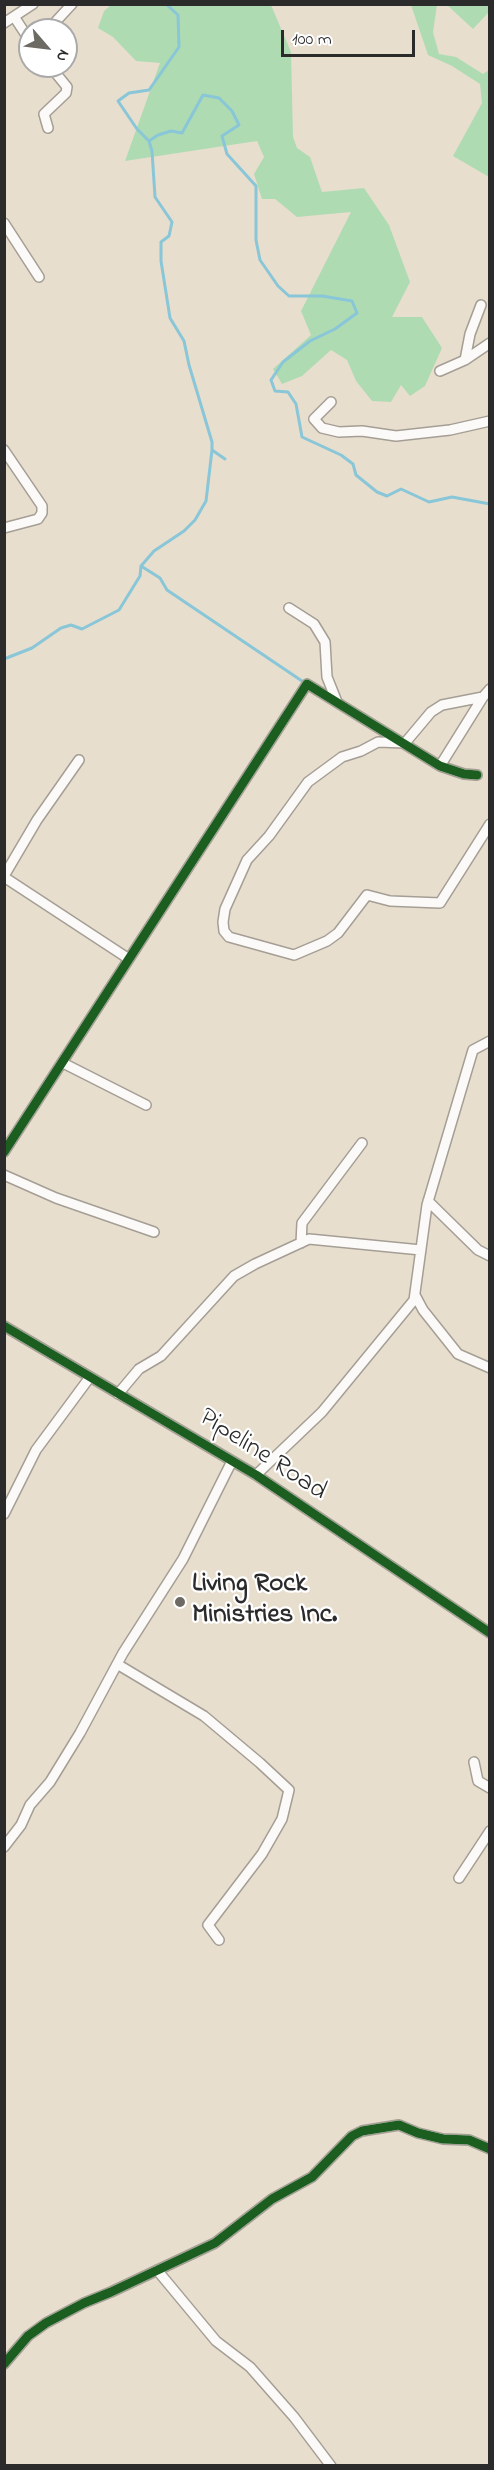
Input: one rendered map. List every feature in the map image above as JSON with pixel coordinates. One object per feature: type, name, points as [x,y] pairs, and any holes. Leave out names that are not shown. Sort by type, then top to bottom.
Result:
[{"type":"street","points":[[4,23],[15,18],[33,4]]},
{"type":"street","points":[[59,18],[72,4]]},
{"type":"street","points":[[15,18],[18,23]]},
{"type":"street","points":[[48,128],[44,114],[66,93],[67,87],[60,78]]},
{"type":"street","points":[[4,223],[39,277]]},
{"type":"street","points":[[465,360],[470,334],[481,305]]},
{"type":"street","points":[[440,371],[465,360],[489,343]]},
{"type":"street","points":[[331,402],[314,419],[322,428],[339,432],[362,431],[396,436],[489,421]]},
{"type":"street","points":[[4,528],[38,519],[42,513],[42,506],[5,451]]},
{"type":"street","points":[[289,608],[314,624],[325,642],[327,677],[337,702]]},
{"type":"street","points":[[6,1147],[63,1063],[307,684],[440,766],[464,774],[477,775]]},
{"type":"street","points":[[440,766],[489,689]]},
{"type":"street","points":[[405,743],[432,712],[442,705],[483,697]]},
{"type":"street","points":[[405,743],[378,742],[342,757],[308,782],[269,836],[247,861],[225,909],[224,931],[229,937],[294,955],[327,941],[338,933],[367,895],[390,901],[440,903],[489,824]]},
{"type":"street","points":[[79,760],[37,820],[4,877],[129,960]]},
{"type":"street","points":[[256,1475],[321,1412],[414,1300],[428,1201],[473,1050],[489,1041]]},
{"type":"street","points":[[63,1063],[146,1105]]},
{"type":"street","points":[[301,1243],[302,1223],[362,1143]]},
{"type":"street","points":[[4,1175],[56,1198],[154,1232]]},
{"type":"street","points":[[428,1201],[478,1250],[489,1256]]},
{"type":"street","points":[[118,1394],[140,1369],[161,1356],[234,1276],[255,1264],[309,1239],[421,1250]]},
{"type":"street","points":[[415,1295],[423,1310],[458,1354],[489,1368]]},
{"type":"street","points":[[405,1310],[423,1310]]},
{"type":"street","name":"Pipeline Road","points":[[4,1326],[256,1475],[489,1634]]},
{"type":"street","points":[[4,1515],[36,1450],[90,1377]]},
{"type":"street","points":[[4,1847],[21,1825],[30,1804],[50,1782],[117,1664],[183,1559],[232,1461]]},
{"type":"street","points":[[117,1664],[204,1716],[289,1790],[282,1819],[262,1854],[208,1925],[219,1940]]},
{"type":"street","points":[[474,1762],[478,1781],[489,1788]]},
{"type":"street","points":[[459,1878],[489,1831]]},
{"type":"street","points":[[4,2364],[28,2336],[46,2323],[84,2303],[215,2243],[272,2199],[312,2177],[352,2136],[362,2130],[399,2125],[418,2133],[443,2139],[469,2140],[489,2149]]},
{"type":"street","points":[[158,2270],[216,2341],[250,2367],[331,2466]]},
{"type":"green space","points":[[111,5],[271,5],[291,52],[293,137],[297,148],[310,157],[322,192],[364,188],[389,225],[410,282],[392,317],[422,317],[442,348],[425,386],[410,396],[401,385],[391,402],[372,401],[356,381],[347,360],[331,350],[302,376],[282,384],[273,369],[311,335],[301,311],[351,212],[297,217],[275,199],[262,199],[254,174],[264,157],[257,141],[125,161],[160,63],[136,61],[113,37],[98,28],[104,11]]},
{"type":"green space","points":[[411,5],[437,5],[433,32],[439,54],[456,57],[483,74],[489,70],[489,177],[453,156],[482,103],[480,84],[452,66],[428,55]]},
{"type":"green space","points":[[447,5],[489,5],[489,12],[473,29]]},
{"type":"waterway","points":[[166,4],[178,15],[179,47],[149,90],[129,93],[118,101],[137,129],[149,141],[152,151],[155,197],[172,222],[169,236],[161,242],[161,261],[170,318],[184,341],[212,442],[212,450],[206,501],[195,520],[184,531],[154,551],[141,566],[160,578],[167,590],[302,681]]},
{"type":"waterway","points":[[149,141],[171,131],[182,133],[203,95],[219,98],[232,111],[239,125],[222,136],[227,154],[256,186],[256,240],[260,260],[278,286],[289,296],[322,296],[352,301],[357,313],[335,329],[310,341],[283,362],[271,380],[275,391],[288,392],[296,404],[302,437],[341,455],[353,464],[356,475],[377,492],[387,496],[401,489],[429,502],[452,497],[490,504]]},
{"type":"waterway","points":[[212,450],[225,459]]},
{"type":"waterway","points":[[4,659],[32,648],[61,628],[71,625],[82,629],[119,610],[140,576],[141,566]]},
{"type":"cycle path","points":[[4,1152],[307,684],[440,766],[464,774],[477,775]]},
{"type":"cycle path","points":[[4,1326],[256,1475],[490,1633]]},
{"type":"cycle path","points":[[4,2364],[28,2336],[46,2323],[84,2303],[215,2243],[272,2199],[312,2177],[352,2136],[362,2131],[399,2125],[418,2133],[443,2139],[469,2140],[490,2149]]},
{"type":"place","name":"Living Rock Ministries Inc.","points":[[180,1602]]}]
